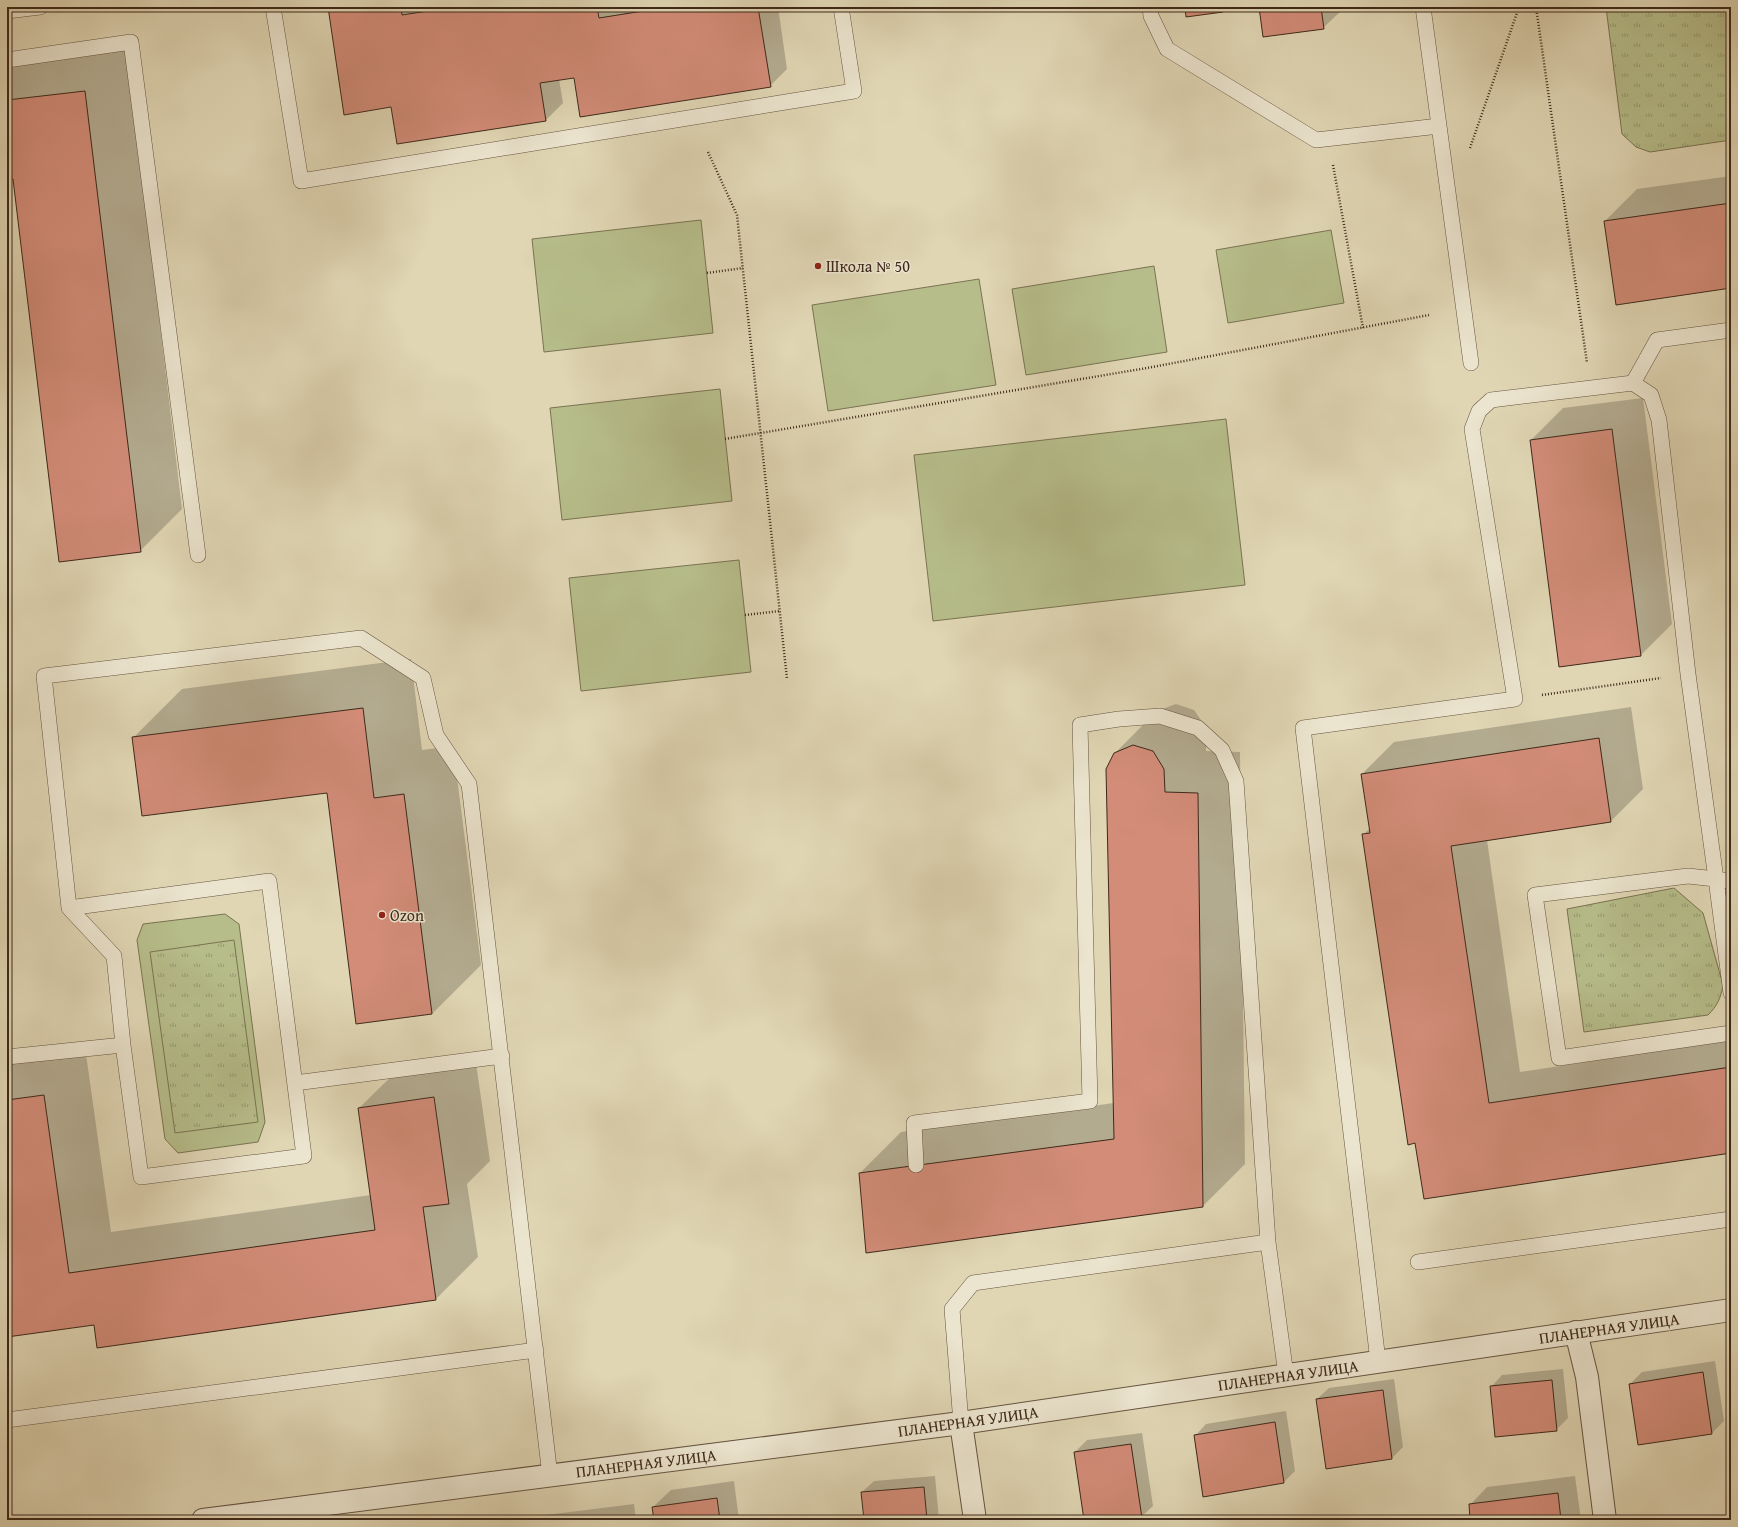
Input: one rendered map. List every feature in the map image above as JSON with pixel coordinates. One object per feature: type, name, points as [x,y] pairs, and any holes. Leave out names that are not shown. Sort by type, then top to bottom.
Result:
[{"type":"street","name":"ПЛАНЕРНАЯ УЛИЦА","points":[[203,1520],[961,1423],[1731,1310]]},
{"type":"street","points":[[1576,1332],[1587,1376],[1605,1520]]},
{"type":"street","points":[[961,1423],[975,1520]]},
{"type":"lane","points":[[7,11],[40,7]]},
{"type":"lane","points":[[273,7],[301,181],[854,90],[841,7]]},
{"type":"lane","points":[[1150,7],[1152,16],[1167,49],[1316,140],[1440,126]]},
{"type":"lane","points":[[1423,7],[1440,126],[1449,210],[1471,364]]},
{"type":"lane","points":[[7,60],[131,42],[198,556]]},
{"type":"lane","points":[[1633,383],[1657,340],[1731,330]]},
{"type":"lane","points":[[1378,1361],[1303,728],[1515,699],[1472,429],[1479,411],[1491,400],[1633,383],[1651,395],[1659,420],[1688,674],[1731,993]]},
{"type":"lane","points":[[69,908],[269,881],[304,1156],[142,1177],[123,1045],[114,956],[69,908],[44,676],[361,638],[423,678],[436,735],[470,784],[550,1476]]},
{"type":"lane","points":[[916,1165],[914,1123],[1090,1101],[1080,725],[1120,719],[1160,716],[1198,728],[1222,750],[1236,781],[1268,1242],[1286,1375]]},
{"type":"lane","points":[[1731,881],[1688,876],[1535,896],[1559,1058],[1731,1033]]},
{"type":"lane","points":[[7,1058],[123,1045]]},
{"type":"lane","points":[[295,1083],[502,1056]]},
{"type":"lane","points":[[1418,1262],[1731,1219]]},
{"type":"lane","points":[[961,1423],[952,1309],[973,1283],[1268,1242]]},
{"type":"lane","points":[[7,1420],[536,1350]]},
{"type":"path","points":[[1470,150],[1519,7]]},
{"type":"path","points":[[1536,7],[1591,388]]},
{"type":"path","points":[[1328,138],[1363,328]]},
{"type":"path","points":[[708,152],[737,216],[788,679]]},
{"type":"path","points":[[707,273],[743,268]]},
{"type":"path","points":[[725,439],[1147,368],[1429,315]]},
{"type":"path","points":[[745,615],[780,611]]},
{"type":"path","points":[[1515,699],[1688,674]]},
{"type":"green space","points":[[1606,7],[1731,7],[1731,140],[1650,152],[1636,147],[1622,134]]},
{"type":"green space","points":[[701,220],[713,333],[544,352],[532,239]]},
{"type":"green space","points":[[1331,230],[1344,303],[1228,323],[1216,250]]},
{"type":"green space","points":[[1154,266],[1167,352],[1026,375],[1012,289]]},
{"type":"green space","points":[[979,279],[996,385],[828,411],[812,305]]},
{"type":"green space","points":[[720,389],[732,501],[562,520],[550,408]]},
{"type":"green space","points":[[1226,419],[1245,585],[933,621],[914,455]]},
{"type":"green space","points":[[739,560],[751,672],[581,691],[569,578]]},
{"type":"green space","points":[[1674,888],[1703,913],[1723,985],[1720,998],[1716,1005],[1708,1015],[1584,1032],[1567,909]]},
{"type":"green space","points":[[225,914],[239,924],[265,1122],[258,1142],[178,1153],[165,1139],[137,940],[143,924]]},
{"type":"green space","points":[[234,940],[258,1122],[175,1133],[150,952]]},
{"type":"building","points":[[328,7],[401,7],[402,15],[454,7],[597,7],[599,18],[668,7],[758,7],[771,87],[580,117],[574,78],[540,83],[546,121],[397,144],[391,107],[344,115]]},
{"type":"building","points":[[1185,7],[1221,7],[1223,12],[1186,17]]},
{"type":"building","points":[[1259,7],[1321,7],[1324,29],[1263,37]]},
{"type":"building","points":[[85,91],[141,552],[59,562],[13,179],[7,180],[7,100]]},
{"type":"building","points":[[1731,203],[1731,288],[1616,305],[1604,221]]},
{"type":"building","points":[[1612,429],[1641,656],[1559,667],[1530,440]]},
{"type":"building","points":[[363,708],[374,798],[404,794],[432,1014],[356,1024],[327,793],[142,816],[132,737]]},
{"type":"building","points":[[1599,738],[1611,822],[1451,846],[1489,1103],[1731,1067],[1731,1153],[1424,1199],[1415,1143],[1408,1145],[1362,834],[1370,833],[1361,774]]},
{"type":"building","points":[[1133,745],[1153,751],[1164,769],[1165,792],[1198,793],[1203,1207],[866,1253],[859,1173],[1114,1139],[1106,769],[1114,753]]},
{"type":"building","points":[[44,1095],[69,1273],[375,1230],[358,1108],[434,1097],[449,1204],[423,1207],[436,1300],[97,1348],[94,1325],[7,1337],[7,1100]]},
{"type":"building","points":[[1703,1372],[1712,1434],[1638,1445],[1629,1384]]},
{"type":"building","points":[[1552,1380],[1557,1431],[1495,1437],[1490,1386]]},
{"type":"building","points":[[1383,1390],[1392,1459],[1326,1469],[1316,1399]]},
{"type":"building","points":[[1275,1422],[1284,1483],[1203,1497],[1194,1435]]},
{"type":"building","points":[[1131,1444],[1142,1518],[1084,1520],[1074,1452]]},
{"type":"building","points":[[924,1487],[927,1520],[864,1520],[861,1492]]},
{"type":"building","points":[[1558,1493],[1561,1520],[1470,1520],[1469,1504]]},
{"type":"building","points":[[717,1498],[720,1520],[654,1520],[652,1507]]},
{"type":"place","name":"Школа № 50","points":[[818,266]]},
{"type":"place","name":"Ozon","points":[[382,915]]}]
